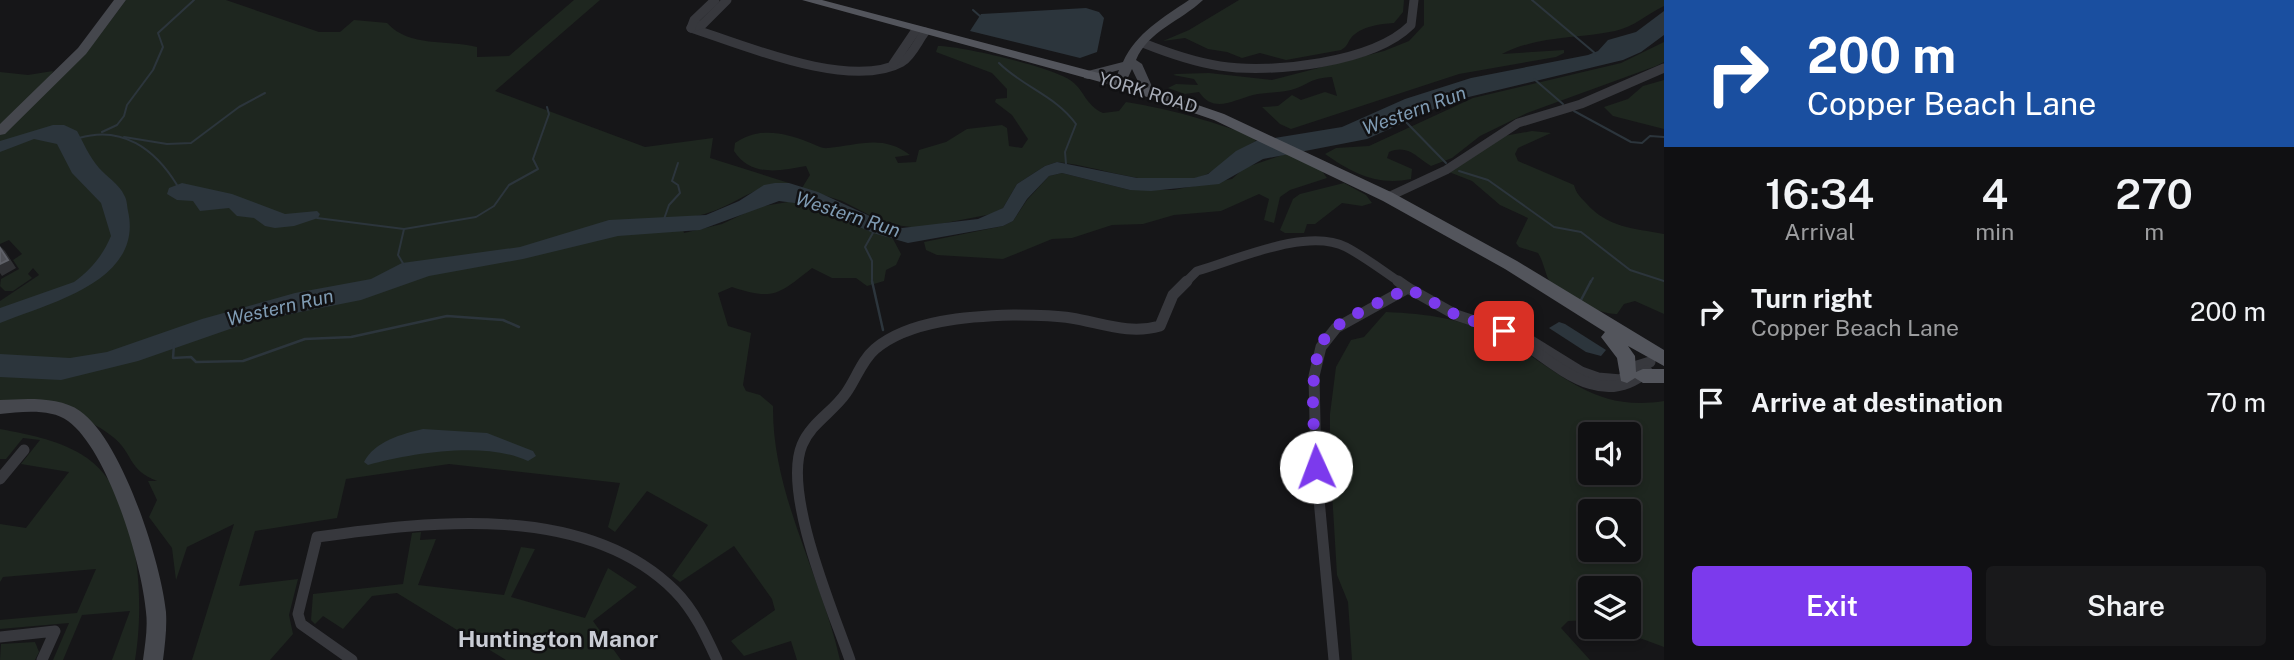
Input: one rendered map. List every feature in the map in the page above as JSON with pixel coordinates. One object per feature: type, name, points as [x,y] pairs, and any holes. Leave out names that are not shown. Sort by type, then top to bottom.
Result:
[{"type":"main road","points":[[0,131],[82,51],[120,0]]},
{"type":"main road","name":"YORK ROAD","points":[[808,0],[1148,91],[1259,134],[1388,197],[1552,290],[1567,305],[1636,348],[1654,370]]},
{"type":"main road","points":[[1123,84],[1143,43],[1160,25],[1197,0]]},
{"type":"main road","points":[[1088,75],[1132,64]]},
{"type":"main road","points":[[1132,64],[1148,91]]},
{"type":"main road","name":"YORK ROAD","points":[[1467,242],[1509,273],[1610,337],[1627,360],[1654,370]]},
{"type":"main road","points":[[0,407],[35,406],[63,410],[87,426],[102,444],[118,482],[154,597],[157,623],[153,660]]},
{"type":"street","points":[[691,28],[694,20],[715,0]]},
{"type":"street","points":[[691,28],[703,23],[727,0]]},
{"type":"street","points":[[1143,43],[1193,62],[1225,69],[1254,71],[1289,68],[1391,41],[1411,25],[1414,0]]},
{"type":"street","points":[[691,28],[814,66],[874,69],[902,62],[921,31]]},
{"type":"street","points":[[1388,197],[1446,170],[1518,123],[1581,104],[1664,68]]},
{"type":"street","points":[[850,660],[802,510],[797,467],[800,450],[809,430],[842,398],[875,349],[885,342],[954,320],[1000,314],[1070,318],[1126,330],[1155,328],[1160,326],[1180,286],[1197,271],[1310,239],[1344,246],[1408,288],[1456,315],[1514,335],[1559,370],[1612,381],[1654,370]]},
{"type":"street","points":[[1334,660],[1316,467],[1314,376],[1317,359],[1327,336],[1336,328],[1408,288]]},
{"type":"street","points":[[1581,376],[1606,389],[1620,389],[1630,387],[1654,370]]},
{"type":"street","points":[[0,479],[23,450]]},
{"type":"street","points":[[352,660],[301,624],[298,614],[317,537],[409,524],[447,523],[588,539],[637,560],[676,591],[692,612],[717,660]]},
{"type":"street","points":[[0,637],[55,631],[42,660]]},
{"type":"shaded area","points":[[126,0],[226,0],[319,32],[340,32],[354,20],[387,23],[396,31],[417,39],[477,47],[477,57],[509,56],[574,0],[600,0],[495,91],[645,147],[713,138],[710,158],[789,183],[761,189],[709,213],[679,217],[684,233],[722,224],[758,207],[794,201],[835,213],[893,239],[901,254],[896,265],[886,270],[884,281],[867,286],[856,278],[832,278],[812,268],[775,292],[758,294],[732,287],[718,293],[728,326],[751,333],[743,385],[746,391],[760,395],[773,406],[780,471],[840,660],[797,660],[791,641],[744,656],[731,641],[775,610],[772,599],[734,546],[680,582],[672,576],[708,525],[647,491],[615,532],[608,527],[620,483],[449,464],[346,479],[337,518],[255,531],[239,586],[298,579],[289,615],[293,634],[270,660],[192,660],[234,524],[187,547],[176,580],[172,548],[149,517],[157,500],[148,481],[157,481],[141,472],[119,443],[101,428],[74,417],[0,403],[0,301],[39,275],[33,268],[28,274],[32,278],[13,291],[5,291],[0,286],[1,279],[19,269],[13,260],[22,254],[9,240],[0,244],[0,72],[28,75],[53,71],[51,75],[99,36]]},
{"type":"shaded area","points":[[1239,0],[1404,0],[1403,12],[1394,23],[1365,28],[1355,34],[1341,50],[1286,60],[1260,53],[1242,58],[1208,49],[1185,38],[1163,41],[1189,30]]},
{"type":"shaded area","points":[[1424,0],[1664,0],[1664,6],[1622,29],[1544,40],[1502,54],[1564,50],[1564,53],[1556,57],[1459,74],[1291,129],[1280,124],[1262,107],[1278,106],[1292,95],[1301,100],[1325,92],[1337,96],[1332,77],[1314,80],[1291,90],[1258,94],[1224,104],[1211,102],[1199,92],[1185,94],[1168,88],[1176,84],[1198,85],[1194,79],[1173,75],[1176,74],[1209,73],[1272,80],[1384,51],[1409,41],[1424,25]]},
{"type":"shaded area","points":[[1664,42],[1664,62],[1527,113],[1480,136],[1452,158],[1431,166],[1407,151],[1389,152],[1387,158],[1412,169],[1411,179],[1387,181],[1365,176],[1325,154],[1336,148],[1369,146],[1473,98],[1621,63]]},
{"type":"shaded area","points":[[938,46],[1006,58],[1060,75],[1075,84],[1092,106],[1103,113],[1119,111],[1126,102],[1143,105],[1218,124],[1250,135],[1256,141],[1207,174],[1172,181],[1132,177],[1057,162],[1045,166],[1017,184],[1003,208],[992,214],[919,228],[887,224],[842,201],[802,188],[810,175],[806,166],[766,170],[749,165],[734,151],[735,143],[744,138],[771,133],[826,148],[870,142],[890,145],[910,155],[895,157],[898,163],[916,162],[919,150],[946,142],[967,129],[1002,125],[1007,128],[1009,146],[1022,148],[1028,139],[1012,115],[995,102],[996,99],[1007,98],[1007,89],[992,73],[936,52]]},
{"type":"shaded area","points":[[1664,80],[1664,129],[1613,116],[1604,107],[1628,99],[1643,86]]},
{"type":"shaded area","points":[[1532,131],[1551,133],[1518,148],[1515,154],[1518,161],[1574,185],[1579,195],[1603,218],[1631,228],[1664,234],[1664,314],[1635,301],[1624,304],[1617,314],[1610,314],[1581,304],[1563,294],[1551,284],[1538,253],[1519,247],[1516,243],[1528,218],[1500,205],[1472,181],[1449,172],[1504,136]]},
{"type":"shaded area","points":[[1288,153],[1322,171],[1327,178],[1290,190],[1280,197],[1274,223],[1264,220],[1269,199],[1259,194],[1221,211],[1174,215],[1143,224],[1112,225],[1072,238],[1052,239],[1003,259],[937,255],[926,250],[924,242],[1003,226],[1013,221],[1027,200],[1049,176],[1062,173],[1130,190],[1173,190],[1232,179],[1244,168]]},
{"type":"shaded area","points":[[1344,183],[1366,195],[1372,203],[1362,206],[1342,203],[1315,224],[1307,224],[1304,233],[1285,233],[1280,230],[1293,199],[1300,194]]},
{"type":"shaded area","points":[[1386,312],[1444,318],[1500,338],[1595,394],[1638,403],[1664,401],[1664,647],[1641,638],[1641,576],[1578,576],[1578,621],[1568,621],[1561,628],[1590,660],[1352,660],[1348,602],[1337,575],[1330,459],[1330,414],[1336,367],[1351,340],[1364,337]]},
{"type":"shaded area","points":[[0,429],[45,439],[77,452],[105,475],[118,497],[135,551],[139,609],[135,660],[112,660],[130,611],[82,615],[63,660],[53,660],[69,623],[0,629],[0,620],[77,613],[96,569],[3,577],[0,582],[0,524],[26,528],[69,472],[21,464],[40,440],[23,438],[6,459],[0,459]]},
{"type":"shaded area","points":[[421,532],[420,540],[436,539],[418,585],[504,595],[521,547],[535,549],[511,597],[585,618],[608,568],[637,587],[593,621],[621,660],[506,660],[397,593],[372,596],[343,629],[323,616],[315,624],[311,620],[313,594],[403,584],[412,533]]},
{"type":"shaded area","points":[[35,642],[39,652],[35,660],[0,660],[1,644]]},
{"type":"water","points":[[1086,8],[1099,12],[1104,18],[1097,52],[1080,58],[970,31],[981,14]]},
{"type":"water","name":"Western Run","points":[[1664,11],[1664,35],[1641,52],[1623,60],[1452,101],[1367,139],[1263,159],[1219,184],[1151,191],[1130,190],[1062,173],[1049,176],[1027,199],[1013,221],[1003,226],[908,243],[873,233],[810,205],[779,201],[700,230],[618,236],[523,259],[429,276],[361,300],[250,322],[138,361],[61,380],[0,377],[0,354],[70,358],[107,352],[202,319],[295,293],[371,279],[402,263],[520,247],[609,220],[706,215],[739,201],[764,185],[775,183],[789,183],[818,192],[887,224],[902,228],[978,219],[1003,208],[1017,184],[1045,166],[1057,162],[1137,178],[1194,178],[1208,174],[1236,151],[1256,141],[1342,127],[1405,99],[1471,78],[1588,55],[1598,51],[1608,40],[1636,32]]},
{"type":"water","points":[[53,125],[64,125],[77,131],[95,163],[122,191],[127,203],[129,235],[122,256],[88,286],[0,323],[0,308],[74,282],[96,262],[111,236],[101,203],[72,173],[57,144],[34,139],[0,152],[0,141]]},
{"type":"water","points":[[182,183],[232,194],[285,214],[317,211],[320,214],[318,218],[294,226],[265,226],[254,218],[237,216],[229,208],[200,211],[193,201],[177,200],[167,194],[169,188]]},
{"type":"water","points":[[1559,322],[1606,350],[1601,356],[1586,352],[1549,328]]},
{"type":"water","points":[[423,429],[487,433],[533,451],[536,456],[528,461],[511,455],[470,450],[406,456],[368,465],[364,462],[382,444]]},
{"type":"building","points":[[0,248],[8,260],[0,264]]},
{"type":"waterway","points":[[102,132],[117,125],[124,116],[127,105],[153,70],[163,47],[158,33],[194,0]]},
{"type":"waterway","points":[[1532,0],[1596,54]]},
{"type":"waterway","points":[[973,10],[981,17]]},
{"type":"waterway","points":[[999,63],[1059,106],[1076,124],[1065,152],[1066,164]]},
{"type":"waterway","points":[[1534,79],[1563,104]]},
{"type":"waterway","points":[[124,137],[167,144],[191,143],[239,107],[265,93]]},
{"type":"waterway","points":[[404,229],[476,217],[494,206],[509,185],[538,169],[533,159],[549,114],[547,107]]},
{"type":"waterway","points":[[1574,111],[1631,142],[1642,143],[1650,136],[1664,137]]},
{"type":"waterway","name":"Western Run","points":[[1405,121],[1446,163]]},
{"type":"waterway","points":[[79,138],[109,135],[136,143],[158,161],[177,185]]},
{"type":"waterway","points":[[664,219],[669,205],[680,193],[678,185],[672,181],[678,163]]},
{"type":"waterway","points":[[1459,171],[1488,180],[1554,227],[1581,232],[1630,270],[1664,281]]},
{"type":"waterway","points":[[317,218],[404,229]]},
{"type":"waterway","points":[[404,229],[398,255],[404,265]]},
{"type":"waterway","name":"Western Run","points":[[872,281],[872,261],[865,247],[874,231]]},
{"type":"waterway","points":[[1590,283],[1593,278]]},
{"type":"waterway","points":[[872,281],[883,330]]},
{"type":"waterway","points":[[1581,300],[1591,281]]},
{"type":"waterway","points":[[174,344],[173,358],[191,357],[196,362],[243,361],[305,339],[351,337],[447,316],[503,320],[519,327]]},
{"type":"district","name":"Huntington Manor","points":[[558,639]]},
{"type":"route","points":[[1316,467],[1314,376],[1321,347],[1327,336],[1336,328],[1408,288],[1456,315],[1504,331]]}]
